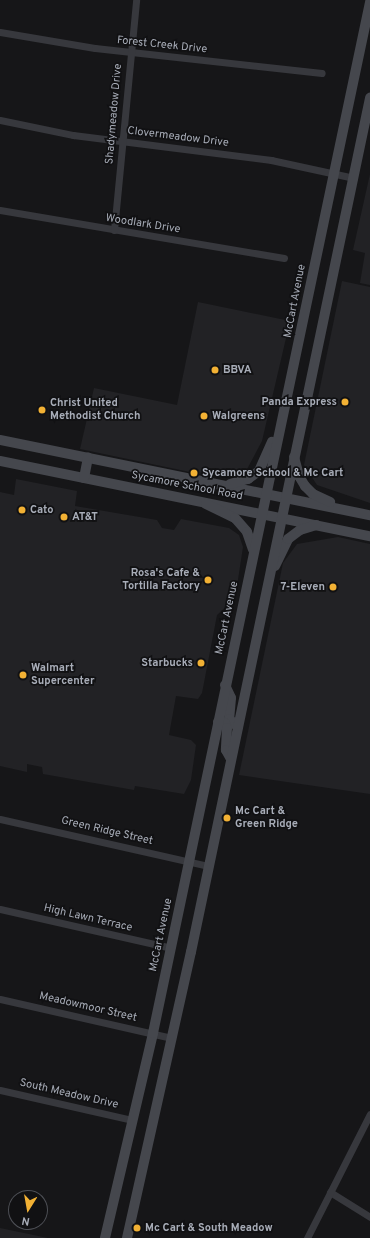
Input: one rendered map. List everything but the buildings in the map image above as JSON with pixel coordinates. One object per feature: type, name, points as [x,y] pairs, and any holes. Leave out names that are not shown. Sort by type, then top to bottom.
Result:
[{"type":"main road","name":"McCart Avenue","points":[[106,1238],[153,1033],[225,685],[370,2]]},
{"type":"main road","points":[[127,1238],[238,727],[293,455],[354,178],[370,98]]},
{"type":"main road","points":[[299,341],[317,344]]},
{"type":"main road","points":[[225,485],[242,481],[260,471],[282,420]]},
{"type":"main road","name":"Sycamore School Road","points":[[0,440],[370,515]]},
{"type":"main road","points":[[293,455],[299,476],[313,494],[346,510]]},
{"type":"main road","points":[[84,478],[88,457]]},
{"type":"main road","name":"Sycamore School Road","points":[[0,461],[198,499],[370,536]]},
{"type":"main road","points":[[198,499],[235,518],[247,532],[254,549]]},
{"type":"main road","points":[[268,580],[288,539],[300,530],[316,525]]},
{"type":"main road","points":[[225,685],[231,698],[229,719],[238,727]]},
{"type":"main road","points":[[218,722],[225,723],[227,728],[226,750],[231,759]]},
{"type":"street","name":"Shadymeadow Drive","points":[[114,230],[136,0]]},
{"type":"street","name":"Forest Creek Drive","points":[[0,32],[27,38],[131,53],[322,73]]},
{"type":"street","name":"Clovermeadow Drive","points":[[0,120],[73,135],[271,160],[354,178]]},
{"type":"street","name":"Woodlark Drive","points":[[0,210],[284,258]]},
{"type":"street","name":"Green Ridge Street","points":[[0,819],[208,866]]},
{"type":"street","name":"High Lawn Terrace","points":[[0,909],[170,948]]},
{"type":"street","name":"Meadowmoor Street","points":[[0,999],[171,1038]]},
{"type":"street","name":"South Meadow Drive","points":[[0,1090],[132,1120]]},
{"type":"street","points":[[307,1238],[370,1115]]},
{"type":"street","points":[[330,1192],[370,1217]]},
{"type":"shaded area","points":[[370,174],[370,285],[360,283],[365,253],[353,250]]},
{"type":"shaded area","points":[[342,281],[370,287],[370,503],[317,485],[304,465]]},
{"type":"shaded area","points":[[198,302],[290,321],[262,441],[245,473],[209,476],[80,449],[94,388],[177,405]]},
{"type":"shaded area","points":[[16,479],[77,491],[75,506],[157,520],[162,528],[174,530],[181,519],[229,528],[239,535],[243,547],[237,586],[231,602],[217,615],[202,693],[198,699],[176,696],[169,735],[191,740],[196,745],[191,780],[184,794],[135,786],[134,790],[43,774],[42,767],[27,764],[27,772],[0,766],[0,492],[14,495]]},
{"type":"shaded area","points":[[338,537],[370,544],[370,794],[239,775],[283,563],[297,544]]},
{"type":"shaded area","points":[[0,1228],[48,1238],[0,1238]]},
{"type":"place","name":"BBVA","points":[[215,370]]},
{"type":"place","name":"Panda Express","points":[[345,402]]},
{"type":"place","name":"Christ United Methodist Church","points":[[42,410]]},
{"type":"place","name":"Walgreens","points":[[204,416]]},
{"type":"place","name":"Sycamore School & Mc Cart","points":[[194,473]]},
{"type":"place","name":"Cato","points":[[22,510]]},
{"type":"place","name":"AT&T","points":[[64,517]]},
{"type":"place","name":"Rosa's Cafe & Tortilla Factory","points":[[208,580]]},
{"type":"place","name":"7-Eleven","points":[[333,587]]},
{"type":"place","name":"Starbucks","points":[[201,663]]},
{"type":"place","name":"Walmart Supercenter","points":[[23,675]]},
{"type":"place","name":"Mc Cart & Green Ridge","points":[[227,818]]},
{"type":"place","name":"Mc Cart & South Meadow","points":[[137,1228]]}]
